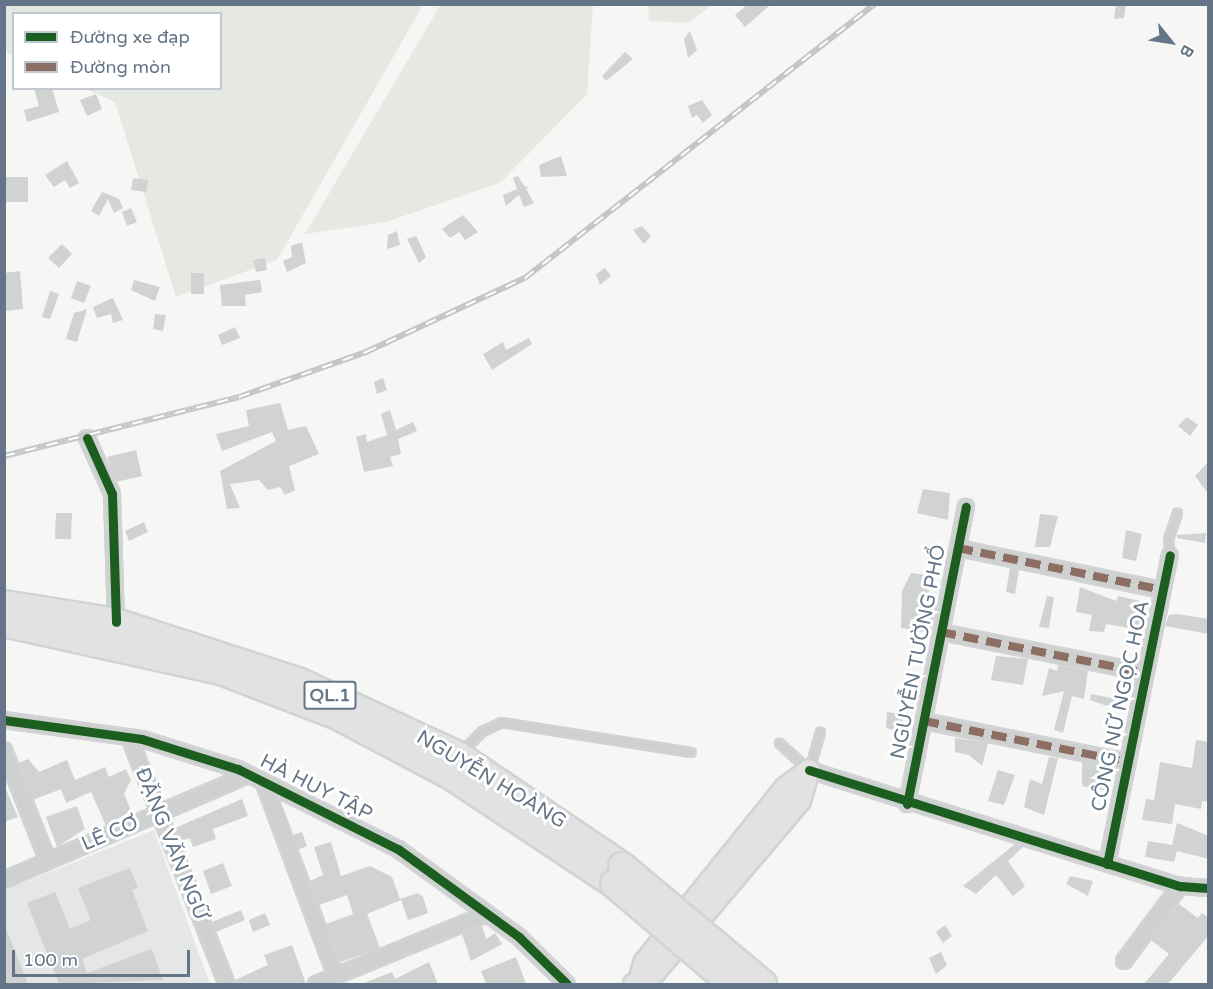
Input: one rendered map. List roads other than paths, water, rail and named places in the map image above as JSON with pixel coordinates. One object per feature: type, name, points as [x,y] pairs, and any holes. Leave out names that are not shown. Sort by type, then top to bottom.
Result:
[{"type":"highway","name":"NGUYỄN HOÀNG","points":[[4,604],[116,622],[298,681],[458,755],[763,984]]},
{"type":"highway","name":"NGUYỄN HOÀNG","points":[[4,623],[221,671],[338,716],[453,777],[618,875],[732,984]]},
{"type":"street","points":[[87,438],[112,494],[116,622]]},
{"type":"street","name":"NGUYỄN TƯỜNG PHỔ","points":[[907,804],[966,507]]},
{"type":"street","points":[[958,548],[1163,590]]},
{"type":"street","name":"CÔNG NỮ NGỌC HOA","points":[[1107,864],[1170,555]]},
{"type":"street","points":[[941,633],[1146,673]]},
{"type":"street","name":"HÀ HUY TẬP","points":[[4,720],[129,737],[263,781],[398,849],[487,914],[567,984]]},
{"type":"street","points":[[924,720],[1128,762]]},
{"type":"street","name":"ĐẶNG VĂN NGỮ","points":[[129,737],[227,984]]},
{"type":"street","points":[[4,750],[48,861]]},
{"type":"street","points":[[637,982],[644,963],[723,878],[785,788],[809,770],[907,804],[1180,886],[1209,888]]},
{"type":"street","name":"LÊ CƠ","points":[[4,880],[248,775]]},
{"type":"street","points":[[263,781],[336,976]]},
{"type":"street","points":[[1124,961],[1180,886]]},
{"type":"street","points":[[316,984],[487,914]]},
{"type":"lane","points":[[1170,555],[1168,539],[1177,513]]},
{"type":"lane","points":[[458,755],[482,731],[501,722],[691,752]]},
{"type":"lane","points":[[779,743],[809,770],[820,732]]},
{"type":"railway","points":[[4,456],[239,397],[366,352],[525,278],[875,4]]}]
